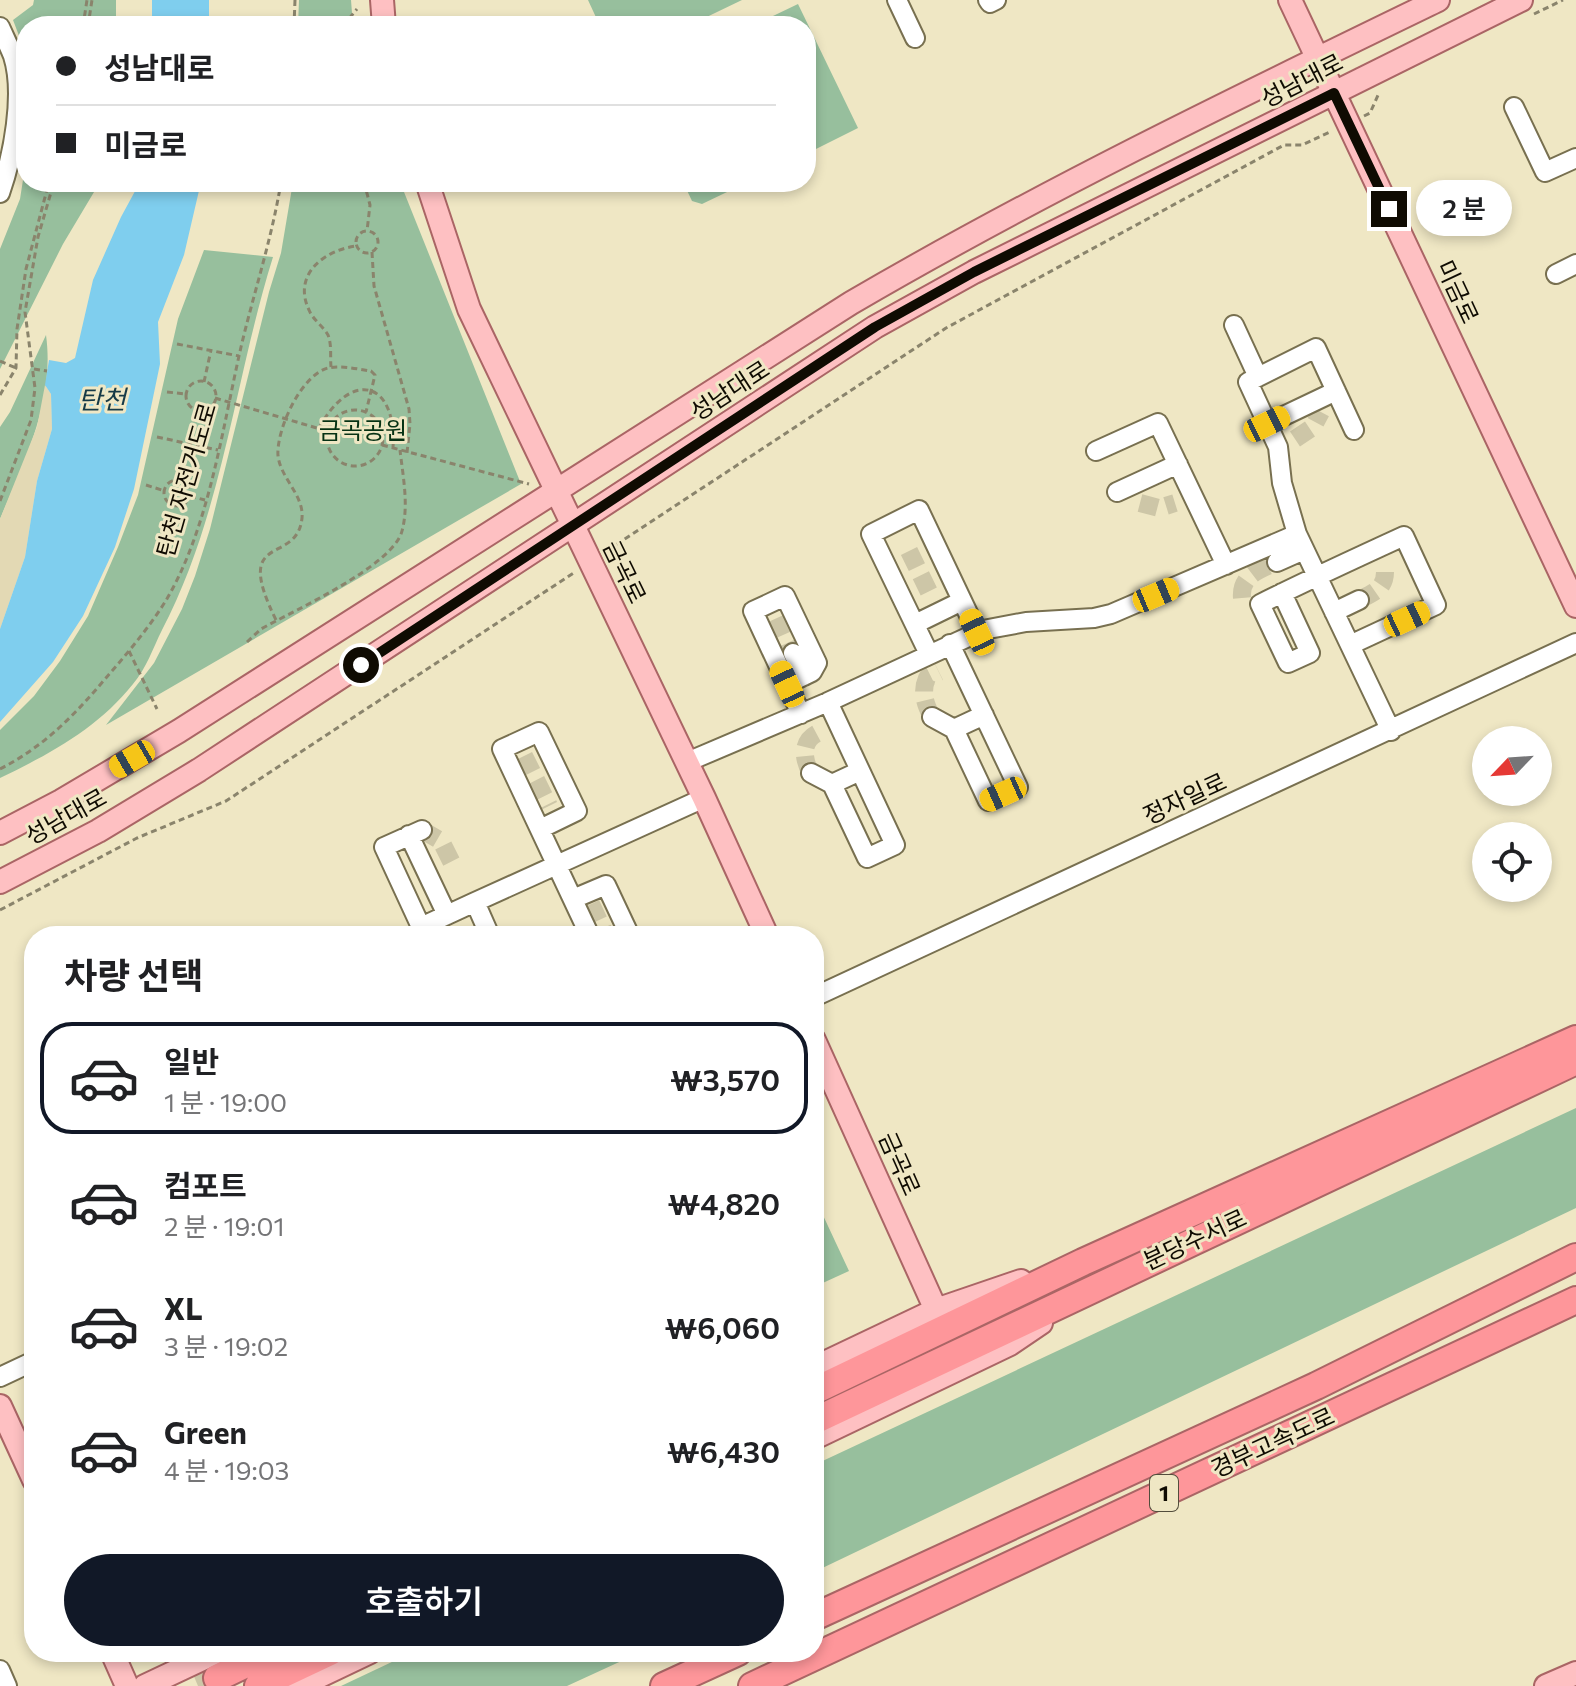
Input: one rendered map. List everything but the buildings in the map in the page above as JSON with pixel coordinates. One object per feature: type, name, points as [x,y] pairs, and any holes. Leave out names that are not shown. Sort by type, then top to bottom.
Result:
[{"type":"highway","name":"분당수서로","points":[[824,1386],[1083,1262],[1576,1039]]},
{"type":"highway","name":"분당수서로","points":[[824,1416],[1576,1061]]},
{"type":"highway","name":"경부고속도로","points":[[824,1612],[1316,1386],[1576,1257]]},
{"type":"highway","name":"경부고속도로","points":[[824,1652],[1576,1300]]},
{"type":"highway","points":[[258,1686],[309,1662]]},
{"type":"highway","points":[[664,1686],[716,1662]]},
{"type":"highway","name":"경부고속도로","points":[[752,1686],[803,1662]]},
{"type":"main road","name":"미금로","points":[[1290,0],[1576,606]]},
{"type":"main road","name":"성남대로","points":[[0,833],[179,731],[851,303],[956,242],[1250,90],[1438,0]]},
{"type":"main road","name":"성남대로","points":[[0,882],[98,831],[199,770],[875,327],[974,272],[1334,93],[1521,10]]},
{"type":"main road","name":"금곡로","points":[[430,192],[469,309],[762,926]]},
{"type":"main road","name":"금곡로","points":[[824,1062],[936,1310]]},
{"type":"main road","points":[[824,1363],[936,1310],[1083,1262]]},
{"type":"main road","points":[[824,1433],[1010,1344],[1084,1293]]},
{"type":"main road","points":[[0,1406],[24,1458]]},
{"type":"main road","points":[[116,1662],[127,1686]]},
{"type":"main road","points":[[299,1686],[349,1662]]},
{"type":"main road","points":[[145,1686],[217,1665]]},
{"type":"main road","points":[[1546,1686],[1576,1673]]},
{"type":"street","points":[[897,0],[915,38]]},
{"type":"street","points":[[988,0],[990,3],[996,0]]},
{"type":"street","points":[[0,27],[14,58],[16,79],[15,129],[0,193]]},
{"type":"street","points":[[1514,107],[1545,172],[1576,158]]},
{"type":"street","points":[[0,126],[12,144]]},
{"type":"street","points":[[1556,274],[1576,264]]},
{"type":"street","points":[[1234,325],[1258,377]]},
{"type":"street","points":[[1354,430],[1316,348],[1248,382],[1267,424],[1286,443],[1282,483],[1300,542],[1391,731]]},
{"type":"street","points":[[1267,424],[1336,391]]},
{"type":"street","points":[[1096,451],[1158,423],[1226,565]]},
{"type":"street","points":[[1117,492],[1178,464]]},
{"type":"street","points":[[1175,503],[1193,495]]},
{"type":"street","points":[[929,654],[871,534],[919,510],[977,632]]},
{"type":"street","points":[[1282,593],[1404,536],[1436,605],[1350,645]]},
{"type":"street","points":[[1277,562],[1300,542]]},
{"type":"street","points":[[687,762],[828,702],[977,632],[997,625],[1111,614],[1226,565],[1300,542]]},
{"type":"street","points":[[1334,612],[1359,600]]},
{"type":"street","points":[[915,624],[935,604],[962,601]]},
{"type":"street","name":"정자일로","points":[[824,992],[1576,643]]},
{"type":"street","points":[[932,717],[954,729],[988,801],[1018,787],[950,644]]},
{"type":"street","points":[[793,653],[801,714]]},
{"type":"street","points":[[811,773],[832,784],[867,858],[895,845],[828,702]]},
{"type":"street","points":[[954,729],[984,715]]},
{"type":"street","points":[[548,819],[577,811],[539,732],[502,749],[548,819],[557,865],[583,899],[588,926]]},
{"type":"street","points":[[832,784],[860,771]]},
{"type":"street","points":[[431,926],[447,915],[704,798]]},
{"type":"street","points":[[422,926],[384,847],[415,832],[447,915]]},
{"type":"street","points":[[583,899],[606,885],[625,926]]},
{"type":"street","points":[[475,902],[486,926]]},
{"type":"street","points":[[0,1377],[24,1366]]},
{"type":"street","points":[[0,1670],[7,1686]]},
{"type":"path","points":[[1521,10],[1563,0]]},
{"type":"path","points":[[351,16],[357,9]]},
{"type":"path","points":[[0,910],[137,838],[226,801],[946,328],[1284,145],[1302,145],[1370,113],[1382,87]]},
{"type":"path","points":[[0,395],[16,368],[17,329],[26,269],[48,192]]},
{"type":"path","points":[[0,501],[31,420],[34,369],[25,312],[49,192]]},
{"type":"path","name":"탄천 자전거도로","points":[[0,769],[26,756],[50,738],[88,700],[165,602],[190,548],[205,500],[279,192]]},
{"type":"path","points":[[367,192],[370,205],[367,231]]},
{"type":"path","points":[[356,246],[358,236],[367,231]]},
{"type":"path","points":[[367,231],[376,236],[378,242],[372,252],[372,274],[409,409],[407,453]]},
{"type":"path","points":[[356,246],[361,252],[372,252]]},
{"type":"path","points":[[331,367],[328,334],[309,311],[305,299],[307,275],[320,258],[340,248],[356,246]]},
{"type":"path","points":[[177,344],[239,356]]},
{"type":"path","points":[[204,382],[211,350]]},
{"type":"path","points":[[0,361],[16,368]]},
{"type":"path","points":[[276,620],[260,583],[260,563],[294,536],[300,528],[302,516],[301,503],[286,481],[278,457],[278,443],[287,418],[304,386],[322,370],[331,367],[371,371],[375,375],[366,412]]},
{"type":"path","points":[[34,369],[47,371]]},
{"type":"path","points":[[204,382],[213,388],[215,398],[207,409],[197,410],[188,403],[186,394],[191,385],[204,382]]},
{"type":"path","points":[[319,428],[342,397],[350,392],[372,391],[381,396],[391,414],[393,448]]},
{"type":"path","points":[[167,392],[186,394]]},
{"type":"path","points":[[215,398],[328,431]]},
{"type":"path","points":[[180,480],[197,410]]},
{"type":"path","points":[[348,411],[366,412],[380,426],[382,445],[366,464],[348,465],[334,456],[327,440],[328,431],[339,415],[348,411]]},
{"type":"path","points":[[157,437],[218,450]]},
{"type":"path","points":[[382,445],[508,480]]},
{"type":"path","points":[[247,642],[261,629],[359,574],[392,549],[402,534],[405,514],[400,450]]},
{"type":"path","points":[[180,480],[189,487],[190,496],[182,505],[174,505],[167,501],[165,491],[170,482],[180,480]]},
{"type":"path","points":[[146,485],[165,491]]},
{"type":"path","points":[[190,496],[205,500]]},
{"type":"path","points":[[129,651],[157,709]]},
{"type":"green space","points":[[34,0],[116,0],[116,16],[18,16],[33,5]]},
{"type":"green space","points":[[299,0],[351,0],[352,16],[298,16]]},
{"type":"green space","points":[[588,0],[742,0],[709,16],[595,16]]},
{"type":"green space","points":[[798,4],[804,16],[773,16]]},
{"type":"green space","points":[[816,41],[858,128],[816,149]]},
{"type":"green space","points":[[21,192],[94,192],[63,244],[0,369],[0,249]]},
{"type":"green space","name":"금곡공원","points":[[291,192],[404,192],[521,484],[106,725],[154,663],[195,576],[210,529],[281,253]]},
{"type":"green space","points":[[688,192],[727,192],[702,204],[692,201]]},
{"type":"green space","points":[[204,250],[273,257],[214,494],[183,586],[146,665],[119,700],[89,727],[0,778],[0,730],[34,696],[60,661],[88,616],[118,547],[138,495],[178,319]]},
{"type":"green space","points":[[46,335],[48,359],[42,406],[28,452],[0,519],[0,427]]},
{"type":"green space","points":[[1576,1108],[1576,1208],[824,1567],[824,1460]]},
{"type":"green space","points":[[824,1217],[849,1271],[824,1282]]},
{"type":"green space","points":[[392,1662],[619,1662],[567,1686],[341,1686]]},
{"type":"sand","points":[[45,385],[51,394],[52,429],[37,481],[25,557],[0,629],[0,519],[37,427]]},
{"type":"water","points":[[152,0],[209,0],[209,16],[152,16]]},
{"type":"water","name":"탄천","points":[[135,192],[199,192],[184,255],[158,322],[160,364],[134,489],[115,547],[83,616],[53,662],[0,722],[0,629],[25,557],[37,481],[52,429],[51,394],[45,385],[49,360],[66,363],[75,358],[93,280]]},
{"type":"tunnel","points":[[1295,439],[1313,427],[1321,412]]},
{"type":"tunnel","points":[[1140,503],[1159,508],[1175,503]]},
{"type":"tunnel","points":[[909,551],[931,596]]},
{"type":"tunnel","points":[[1242,598],[1247,579],[1277,562]]},
{"type":"tunnel","points":[[1359,600],[1380,586],[1385,572]]},
{"type":"tunnel","points":[[777,618],[793,653]]},
{"type":"tunnel","points":[[932,717],[924,688],[927,678],[939,672]]},
{"type":"tunnel","points":[[811,773],[805,748],[811,738],[823,731]]},
{"type":"tunnel","points":[[524,756],[549,806]]},
{"type":"tunnel","points":[[422,830],[441,841],[455,869]]},
{"type":"tunnel","points":[[591,904],[601,926]]},
{"type":"tunnel","points":[[198,1686],[217,1678]]},
{"type":"route","points":[[361,665],[875,327],[974,272],[1334,93],[1389,209]]}]
